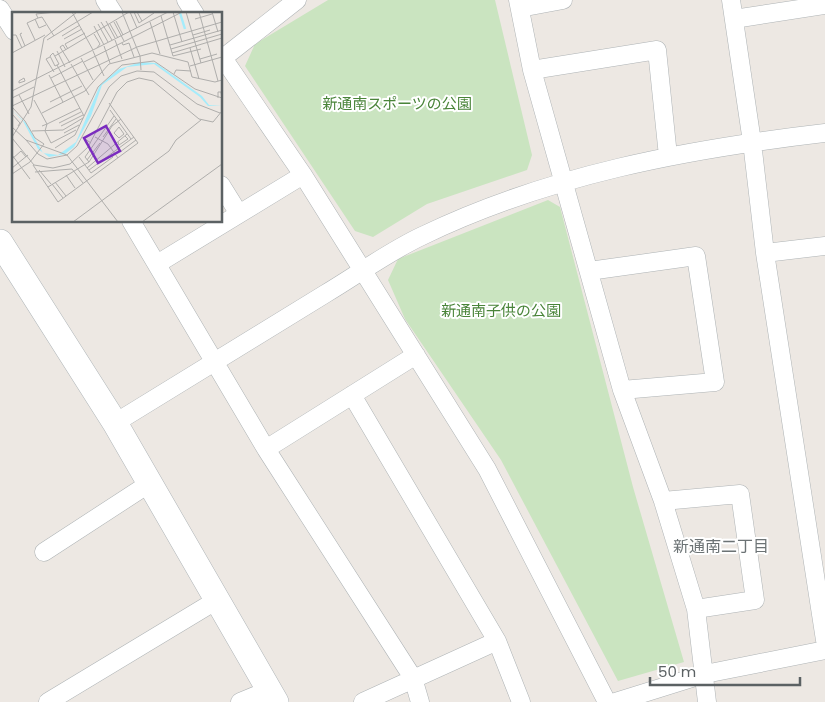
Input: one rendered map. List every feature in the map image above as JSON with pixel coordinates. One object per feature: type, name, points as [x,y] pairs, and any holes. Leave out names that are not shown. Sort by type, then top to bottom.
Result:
[{"type":"street","points":[[105,0],[113,12]]},
{"type":"street","points":[[186,0],[194,12]]},
{"type":"street","points":[[563,0],[519,4],[532,70],[622,390],[663,501],[696,609],[707,702]]},
{"type":"street","points":[[731,0],[752,142],[764,253],[825,640]]},
{"type":"street","points":[[287,3],[222,56],[303,175],[362,272],[488,470],[607,702]]},
{"type":"street","points":[[734,19],[825,5]]},
{"type":"street","points":[[0,9],[12,28]]},
{"type":"street","points":[[532,70],[657,50],[668,156]]},
{"type":"street","points":[[115,423],[420,237],[486,208],[565,182],[668,156],[752,142],[825,133]]},
{"type":"street","points":[[157,264],[303,175]]},
{"type":"street","points":[[222,187],[239,214]]},
{"type":"street","points":[[132,222],[266,450],[413,678],[420,702]]},
{"type":"street","points":[[0,242],[115,423],[272,696],[240,702]]},
{"type":"street","points":[[764,253],[825,246]]},
{"type":"street","points":[[589,271],[696,256],[715,382],[622,390]]},
{"type":"street","points":[[266,450],[416,355]]},
{"type":"street","points":[[352,396],[497,641],[520,702]]},
{"type":"street","points":[[44,552],[150,484]]},
{"type":"street","points":[[663,501],[740,494],[755,600],[696,609]]},
{"type":"street","points":[[48,702],[217,600]]},
{"type":"street","points":[[363,702],[497,641]]},
{"type":"street","points":[[615,702],[705,674],[825,650]]},
{"type":"green space","name":"新通南スポーツの公園","points":[[328,0],[495,0],[532,155],[527,170],[427,204],[373,237],[355,231],[245,66],[255,44]]},
{"type":"green space","name":"新通南子供の公園","points":[[548,200],[560,207],[633,487],[684,662],[618,681],[501,460],[405,319],[388,280],[398,259]]},
{"type":"district","name":"新通南二丁目","points":[[721,546]]}]
